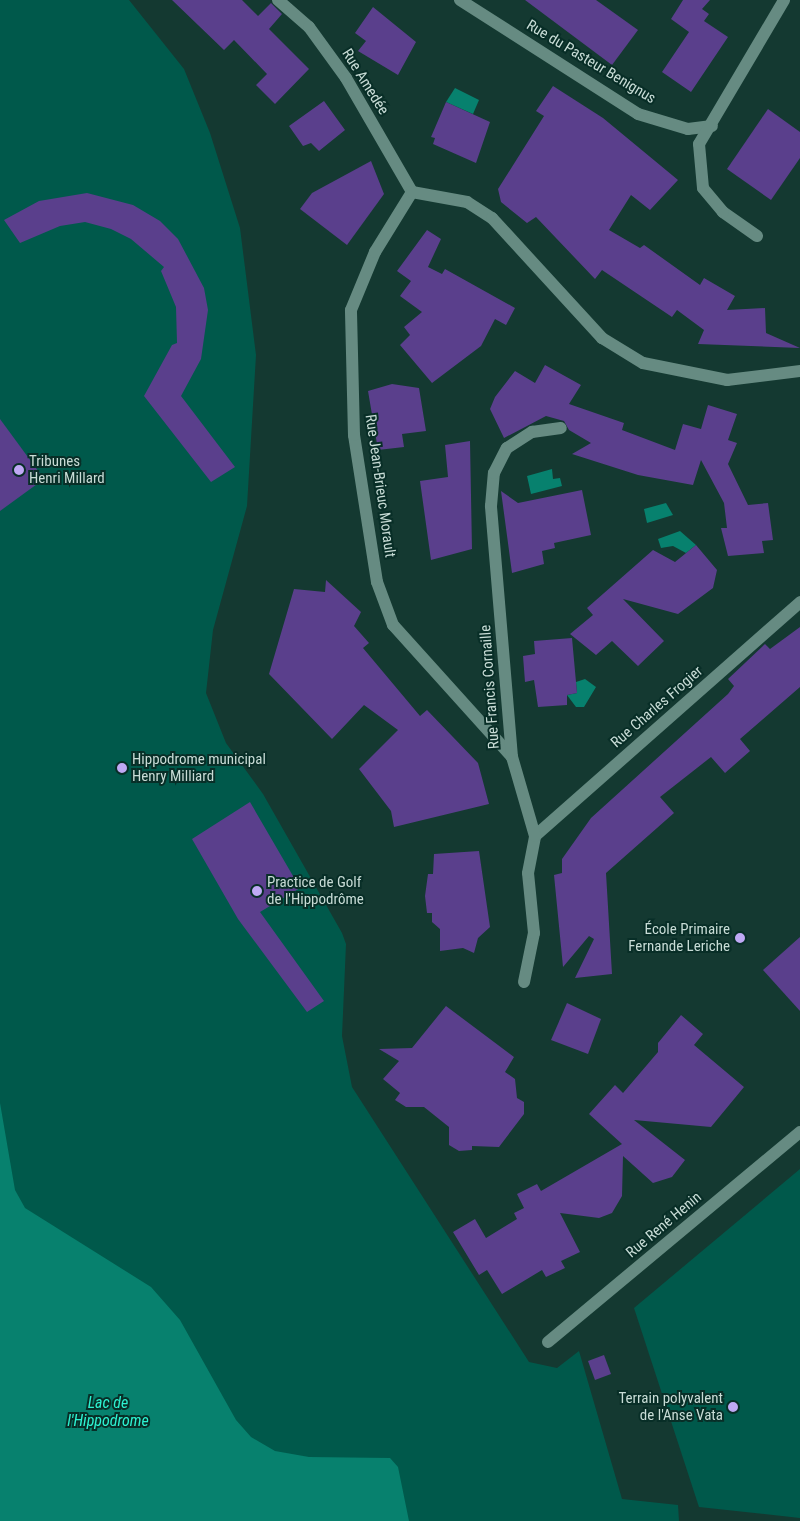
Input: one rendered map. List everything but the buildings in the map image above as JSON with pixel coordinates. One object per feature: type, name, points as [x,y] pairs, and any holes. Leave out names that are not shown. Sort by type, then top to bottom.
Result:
[{"type":"street","name":"Rue Amedée","points":[[278,0],[309,27],[346,78],[412,192]]},
{"type":"street","name":"Rue du Pasteur Benignus","points":[[460,0],[638,114],[688,129],[712,126]]},
{"type":"street","points":[[757,236],[724,212],[703,188],[699,144],[712,126],[784,0]]},
{"type":"street","points":[[412,192],[467,202],[492,218],[602,338],[643,362],[727,380],[800,371]]},
{"type":"street","name":"Rue Jean-Brieuc Morault","points":[[412,192],[375,252],[351,310],[354,435],[377,582],[393,625],[512,756]]},
{"type":"street","name":"Rue Francis Cornaille","points":[[524,982],[534,933],[528,873],[535,836],[512,756],[492,506],[494,473],[507,448],[532,432],[561,428]]},
{"type":"street","name":"Rue Charles Frogier","points":[[535,836],[800,602]]},
{"type":"street","name":"Rue René Henin","points":[[548,1342],[800,1132]]},
{"type":"shaded area","name":"Hippodrome municipal Henry Milliard","points":[[0,0],[129,0],[184,69],[210,133],[240,228],[256,355],[247,506],[213,630],[206,693],[226,743],[263,794],[342,933],[346,944],[342,1036],[352,1087],[529,1362],[557,1368],[579,1351],[622,1499],[678,1505],[679,1521],[0,1521]]},
{"type":"shaded area","name":"Terrain polyvalent de l'Anse Vata","points":[[800,1169],[800,1518],[699,1507],[634,1308]]},
{"type":"water","points":[[455,88],[479,100],[473,114],[446,102]]},
{"type":"water","points":[[552,469],[553,479],[560,478],[562,486],[531,494],[527,476]]},
{"type":"water","points":[[666,503],[673,515],[647,523],[644,509]]},
{"type":"water","points":[[680,531],[696,545],[686,553],[673,546],[661,548],[658,539]]},
{"type":"water","points":[[585,679],[596,687],[584,707],[576,707],[567,695],[577,693],[576,682]]},
{"type":"water","name":"Lac de l'Hippodrome","points":[[0,1103],[15,1190],[25,1208],[151,1287],[180,1320],[236,1420],[251,1437],[275,1451],[309,1457],[390,1458],[398,1467],[409,1521],[0,1521]]},
{"type":"place","name":"Tribunes Henri Millard","points":[[19,470]]},
{"type":"place","name":"Hippodrome municipal Henry Milliard","points":[[122,768]]},
{"type":"place","name":"Practice de Golf de l'Hippodrôme","points":[[257,891]]},
{"type":"place","name":"École Primaire Fernande Leriche","points":[[740,938]]},
{"type":"place","name":"Terrain polyvalent de l'Anse Vata","points":[[733,1407]]}]
